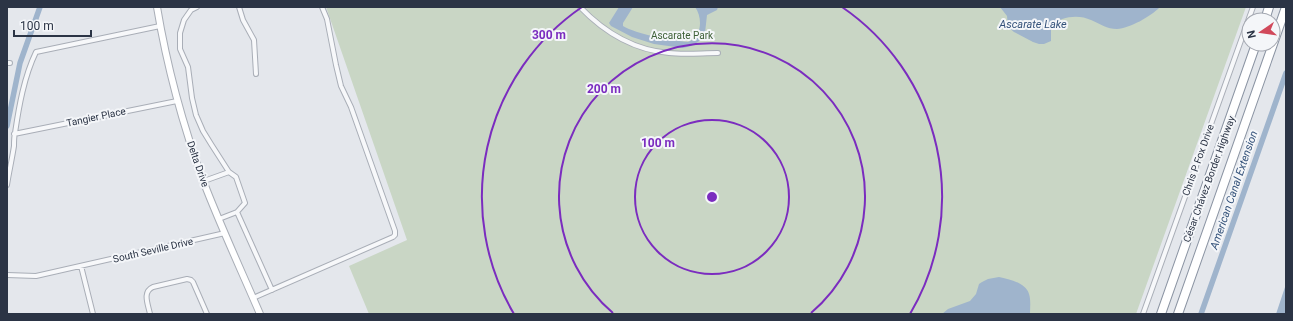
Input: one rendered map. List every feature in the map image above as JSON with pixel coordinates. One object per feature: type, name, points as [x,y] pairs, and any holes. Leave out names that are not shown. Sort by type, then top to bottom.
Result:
[{"type":"highway","name":"César Chávez Border Highway","points":[[1281,21],[1286,7]]},
{"type":"highway","name":"César Chávez Border Highway","points":[[1161,314],[1253,52]]},
{"type":"highway","name":"César Chávez Border Highway","points":[[1178,314],[1270,52]]},
{"type":"main road","name":"Delta Drive","points":[[157,7],[177,101],[204,181],[260,314]]},
{"type":"street","points":[[197,7],[191,10],[184,20],[180,33],[180,49],[188,67],[196,115],[203,130],[229,172],[236,177],[245,203],[237,212],[219,219]]},
{"type":"street","points":[[239,7],[243,20],[254,40],[256,74]]},
{"type":"street","points":[[253,298],[395,235],[395,231],[352,107],[341,86],[327,19],[322,7]]},
{"type":"street","points":[[580,7],[601,27],[630,43],[651,50],[668,53],[718,53]]},
{"type":"street","name":"Chris P Fox Drive","points":[[1143,314],[1253,7]]},
{"type":"street","points":[[7,185],[9,166],[14,145],[14,134],[31,62],[36,52],[160,26]]},
{"type":"street","name":"Tangier Place","points":[[14,134],[177,101]]},
{"type":"street","points":[[204,181],[229,172]]},
{"type":"street","points":[[237,212],[272,290]]},
{"type":"street","name":"South Seville Drive","points":[[7,275],[36,276],[225,233]]},
{"type":"street","points":[[81,266],[93,314]]},
{"type":"street","points":[[150,314],[146,294],[148,290],[153,287],[187,279],[194,282],[207,314]]},
{"type":"green space","name":"Ascarate Park","points":[[326,7],[1246,7],[1244,12],[1241,12],[1241,21],[1136,314],[369,314],[349,266],[407,240]]},
{"type":"water","points":[[619,7],[633,7],[623,23],[623,26],[636,32],[654,37],[688,42],[693,40],[700,27],[698,11],[695,7],[718,7],[717,10],[707,15],[705,33],[701,40],[691,46],[683,48],[654,44],[632,37],[611,26],[609,23]]},
{"type":"water","name":"Ascarate Lake","points":[[1000,7],[1160,7],[1151,15],[1140,21],[1128,27],[1117,29],[1107,27],[1086,18],[1065,18],[1051,26],[1051,41],[1044,44],[1039,44],[1014,32],[1008,27],[1007,16]]},
{"type":"water","points":[[999,277],[1017,282],[1027,290],[1030,299],[1030,314],[942,314],[948,309],[970,301],[976,294],[979,284],[982,282]]},
{"type":"water","points":[[1286,284],[1286,314],[1276,314]]},
{"type":"waterway","points":[[7,126],[20,63],[40,7]]},
{"type":"waterway","name":"American Canal Extension","points":[[1201,314],[1286,73]]}]
